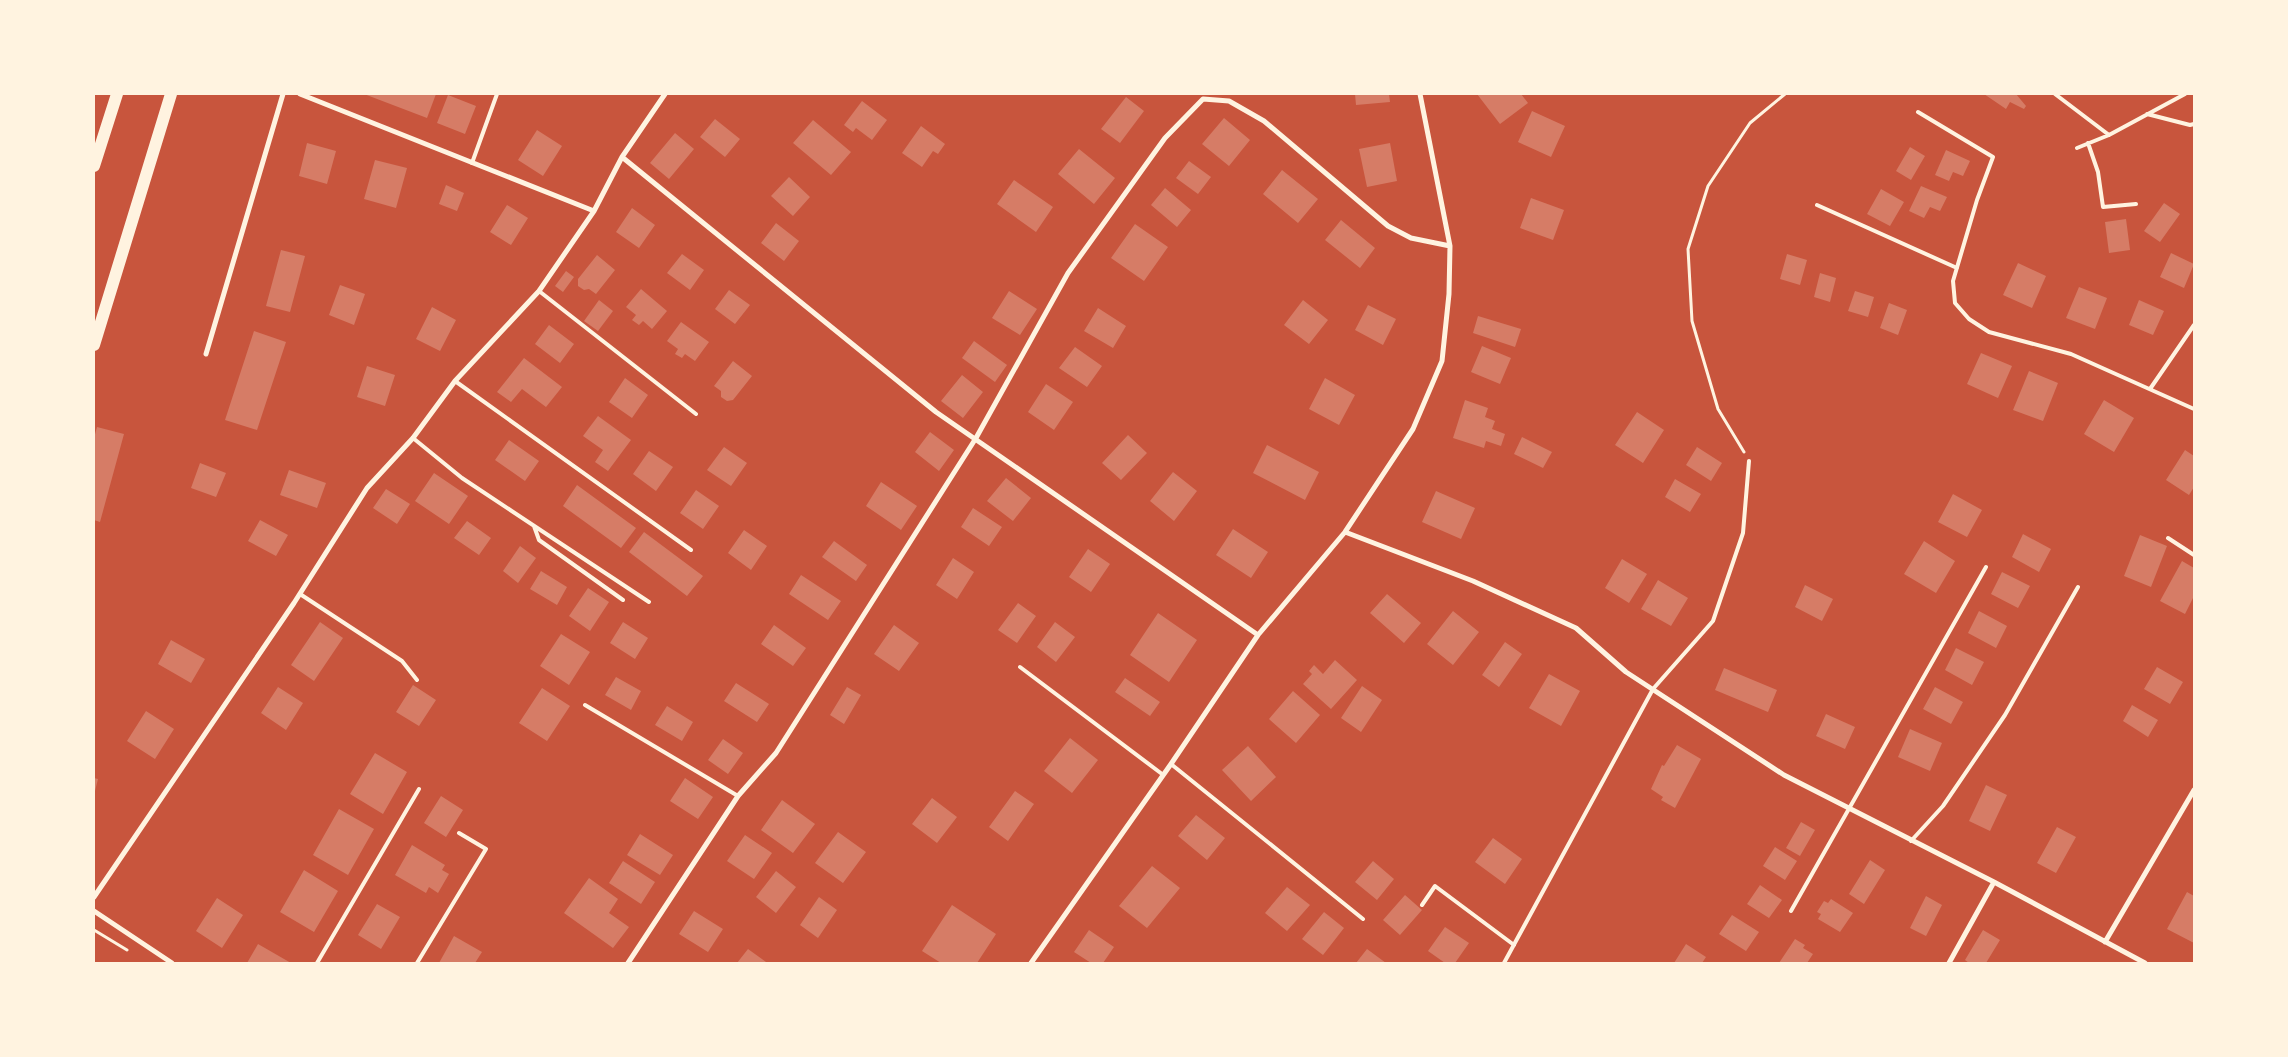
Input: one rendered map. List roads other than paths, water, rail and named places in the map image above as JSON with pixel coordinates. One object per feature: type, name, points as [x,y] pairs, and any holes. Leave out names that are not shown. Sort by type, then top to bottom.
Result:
[{"type":"main road","points":[[94,166],[117,94]]},
{"type":"main road","points":[[94,345],[171,94]]},
{"type":"street","points":[[206,354],[283,94]]},
{"type":"street","points":[[300,94],[594,210]]},
{"type":"street","points":[[94,898],[300,594],[367,488],[413,438],[454,380],[539,291],[594,210],[622,157],[665,94]]},
{"type":"street","points":[[1031,963],[1162,774],[1171,764],[1258,635],[1345,532],[1413,428],[1442,361],[1449,294],[1450,246],[1420,94]]},
{"type":"street","points":[[628,963],[738,796],[776,753],[976,438],[1068,273],[1165,138],[1203,99],[1229,101],[1264,121],[1388,226],[1411,238],[1450,246]]},
{"type":"street","points":[[622,157],[936,412],[1258,635]]},
{"type":"street","points":[[1345,532],[1473,581],[1576,628],[1626,672],[1784,775],[1994,882],[2145,963]]},
{"type":"street","points":[[2105,942],[2194,790]]},
{"type":"street","points":[[1949,963],[1994,882]]},
{"type":"street","points":[[94,911],[172,963]]},
{"type":"lane","points":[[472,163],[497,94]]},
{"type":"lane","points":[[2055,94],[2109,135]]},
{"type":"lane","points":[[2077,148],[2109,135],[2185,94]]},
{"type":"lane","points":[[1918,112],[1993,157],[1977,200],[1953,281],[1954,303],[1975,323],[1989,332],[2071,354],[2194,409]]},
{"type":"lane","points":[[2147,114],[2194,124]]},
{"type":"lane","points":[[2088,143],[2098,172],[2102,207],[2136,204]]},
{"type":"lane","points":[[1817,205],[1957,268]]},
{"type":"lane","points":[[539,291],[696,414]]},
{"type":"lane","points":[[2150,389],[2194,325]]},
{"type":"lane","points":[[454,380],[691,550]]},
{"type":"lane","points":[[413,438],[462,478],[650,602]]},
{"type":"lane","points":[[1504,963],[1653,689],[1713,621],[1743,533],[1749,462]]},
{"type":"lane","points":[[534,526],[539,540],[623,600]]},
{"type":"lane","points":[[2168,538],[2194,555]]},
{"type":"lane","points":[[1790,911],[1986,567]]},
{"type":"lane","points":[[1911,841],[1943,806],[2004,715],[2078,586]]},
{"type":"lane","points":[[300,594],[402,661],[417,680]]},
{"type":"lane","points":[[1020,667],[1162,774]]},
{"type":"lane","points":[[585,705],[738,796]]},
{"type":"lane","points":[[1171,764],[1363,919]]},
{"type":"lane","points":[[318,963],[419,789]]},
{"type":"lane","points":[[417,963],[486,849],[459,833]]},
{"type":"lane","points":[[1422,904],[1435,886],[1514,945]]}]
